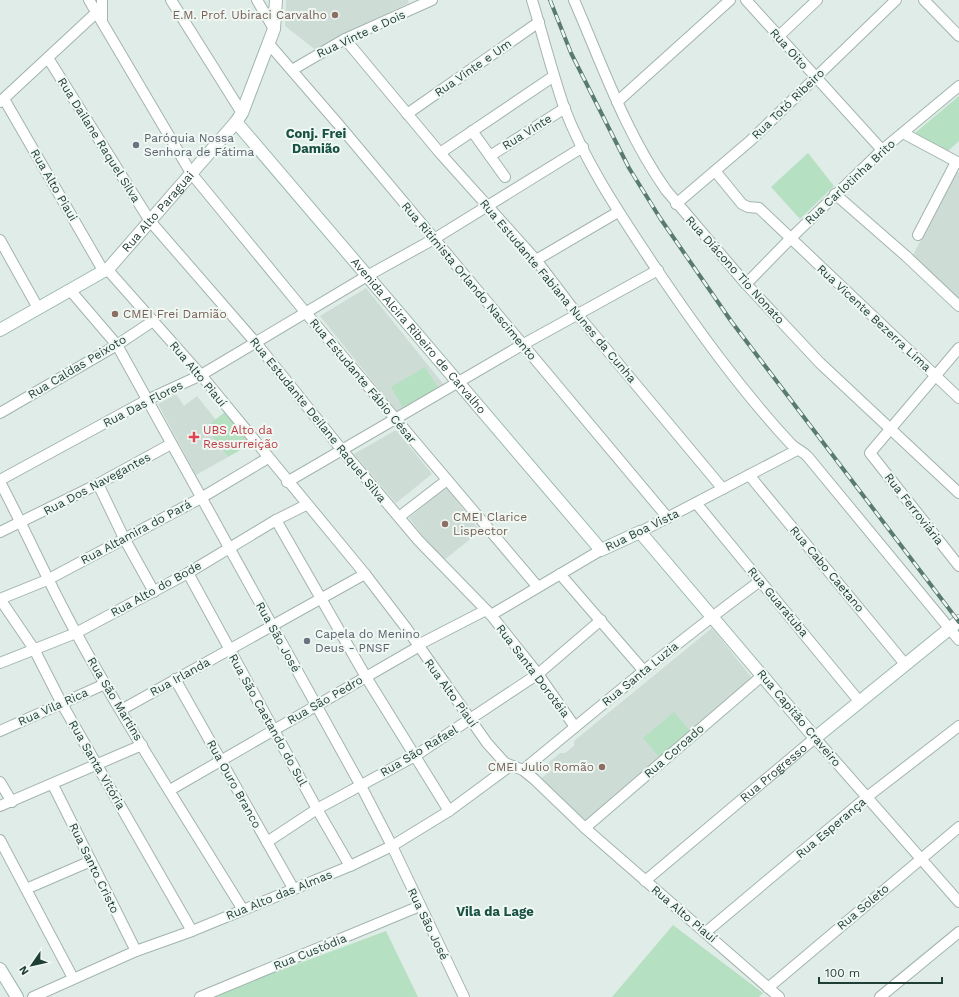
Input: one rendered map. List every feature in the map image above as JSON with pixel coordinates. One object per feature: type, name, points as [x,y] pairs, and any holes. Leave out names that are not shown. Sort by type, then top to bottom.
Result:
[{"type":"street","name":"Rua Estudante Fábio César","points":[[89,0],[191,173],[395,420],[537,586]]},
{"type":"street","points":[[2,100],[48,58],[99,17],[102,0]]},
{"type":"street","name":"Avenida Alcira Ribeiro de Carvalho","points":[[171,0],[239,118],[367,276],[601,550]]},
{"type":"street","points":[[257,0],[274,29]]},
{"type":"street","name":"Rua Alto Paraguai","points":[[0,330],[106,270],[239,118],[274,29],[276,0]]},
{"type":"street","name":"Rua Vinte e Dois","points":[[292,70],[345,39],[432,0]]},
{"type":"street","points":[[532,0],[565,108],[583,146],[618,212],[685,312],[736,381],[797,450],[803,451],[892,561],[956,623],[959,640]]},
{"type":"street","name":"Rua Diácono Tio Nonato","points":[[574,0],[617,102],[657,177],[676,204],[746,284],[820,363],[959,493]]},
{"type":"street","points":[[617,102],[730,0]]},
{"type":"street","name":"Rua Oito","points":[[746,0],[882,150]]},
{"type":"street","points":[[778,37],[817,0]]},
{"type":"street","name":"Rua Totó Ribeiro","points":[[676,204],[750,141],[896,0]]},
{"type":"street","points":[[924,0],[959,36]]},
{"type":"street","name":"Rua Vinte e Um","points":[[407,114],[539,22]]},
{"type":"street","name":"Rua Estudante Fabiana Nunes da Cunha","points":[[345,39],[440,153],[536,260],[576,314],[723,489]]},
{"type":"street","name":"Rua Ritimista Orlando Nascimento","points":[[269,44],[668,518]]},
{"type":"street","name":"Rua Dailane Raquel Silva","points":[[48,58],[150,221]]},
{"type":"street","points":[[440,153],[554,76]]},
{"type":"street","name":"Rua Carlotinha Brito","points":[[746,284],[835,194],[882,150],[959,87]]},
{"type":"street","name":"Rua Alto Piaui","points":[[2,100],[106,270]]},
{"type":"street","name":"Rua Vinte","points":[[490,156],[565,108]]},
{"type":"street","points":[[472,131],[505,177]]},
{"type":"street","points":[[902,133],[958,162],[918,235]]},
{"type":"street","name":"Rua Das Flores","points":[[0,481],[147,400],[201,375],[367,276],[434,239],[583,146]]},
{"type":"street","name":"Rua Vicente Bezerra Lima","points":[[715,171],[742,204],[748,207],[759,208],[959,398]]},
{"type":"street","points":[[835,194],[906,256],[959,306]]},
{"type":"street","points":[[536,260],[618,212]]},
{"type":"street","name":"Rua Estudante Deilane Raquel Silva","points":[[150,221],[256,343],[342,450],[419,541],[488,613]]},
{"type":"street","points":[[0,240],[38,308]]},
{"type":"street","name":"Rua Alto Piauí","points":[[106,270],[201,375],[287,482],[365,574],[470,720],[501,759],[510,766],[523,770],[534,778],[585,828],[779,997]]},
{"type":"street","points":[[287,482],[395,420],[522,344],[658,270]]},
{"type":"street","name":"Rua São José","points":[[70,290],[117,345],[228,548],[317,705],[392,846],[464,997]]},
{"type":"street","name":"Rua Caldas Peixoto","points":[[0,413],[117,345],[153,321]]},
{"type":"street","points":[[890,429],[959,348]]},
{"type":"street","name":"Rua Ferroviária","points":[[890,429],[870,452],[959,566]]},
{"type":"street","name":"Rua Dos Navegantes","points":[[22,522],[98,484],[172,444]]},
{"type":"street","name":"Rua Boa Vista","points":[[418,646],[488,613],[601,550],[668,518],[797,450]]},
{"type":"street","name":"Rua Altamira do Pará","points":[[0,599],[47,580],[201,498],[268,458]]},
{"type":"street","name":"Rua Cabo Caetano","points":[[749,475],[905,664]]},
{"type":"street","points":[[399,517],[447,480]]},
{"type":"street","name":"Rua São Martins","points":[[0,481],[22,522],[47,580],[76,633],[105,684],[243,910]]},
{"type":"street","points":[[98,484],[124,538],[154,592]]},
{"type":"street","name":"Rua Guaratuba","points":[[696,503],[860,701]]},
{"type":"street","name":"Rua Alto do Bode","points":[[0,663],[76,633],[154,592],[276,520],[306,505]]},
{"type":"street","points":[[276,520],[366,677],[449,811]]},
{"type":"street","points":[[0,532],[22,522]]},
{"type":"street","name":"Rua Capitão Craveiro","points":[[640,532],[815,738],[959,902]]},
{"type":"street","name":"Rua São Caetando do Sul","points":[[188,573],[317,809],[350,866]]},
{"type":"street","name":"Rua Irlanda","points":[[121,710],[365,574]]},
{"type":"street","points":[[560,574],[643,670]]},
{"type":"street","name":"Rua Santa Luzia","points":[[523,770],[643,670],[711,616],[760,581]]},
{"type":"street","name":"Rua Santa Vitória","points":[[0,599],[34,649],[62,704],[192,931]]},
{"type":"street","name":"Rua Santa Dorotéia","points":[[488,613],[538,674],[544,686],[575,726]]},
{"type":"street","name":"Rua São Rafael","points":[[267,842],[317,809],[415,756],[470,720],[538,674],[601,620]]},
{"type":"street","name":"Rua Progresso","points":[[645,881],[815,738],[956,623]]},
{"type":"street","name":"Rua São Pedro","points":[[170,790],[418,646]]},
{"type":"street","name":"Rua Coroado","points":[[585,828],[762,675]]},
{"type":"street","name":"Rua Ouro Branco","points":[[175,679],[293,888]]},
{"type":"street","name":"Rua Vila Rica","points":[[0,731],[105,684]]},
{"type":"street","name":"Rua Esperança","points":[[706,932],[867,797],[959,726]]},
{"type":"street","points":[[0,806],[53,785],[96,764],[142,745]]},
{"type":"street","name":"Rua Alto das Almas","points":[[33,997],[136,951],[192,931],[293,888],[350,866],[392,846],[449,811],[510,766]]},
{"type":"street","points":[[0,782],[12,802]]},
{"type":"street","name":"Rua Santo Cristo","points":[[53,785],[136,951]]},
{"type":"street","name":"Rua Soleto","points":[[768,988],[959,827]]},
{"type":"street","points":[[0,840],[73,978]]},
{"type":"street","points":[[26,889],[91,861]]},
{"type":"street","name":"Rua Custódia","points":[[200,997],[420,906]]},
{"type":"street","points":[[880,997],[959,932]]},
{"type":"street","points":[[0,970],[17,997]]},
{"type":"shaded area","name":"E.M. Prof. Ubiraci Carvalho","points":[[286,0],[408,0],[409,3],[335,38],[317,51],[285,26]]},
{"type":"shaded area","points":[[957,172],[959,173],[959,298],[913,255]]},
{"type":"shaded area","points":[[366,288],[444,385],[398,413],[320,316]]},
{"type":"shaded area","name":"UBS Alto da Ressurreição","points":[[176,394],[184,406],[197,396],[216,420],[205,429],[228,457],[196,475],[158,404]]},
{"type":"shaded area","points":[[396,430],[432,474],[396,503],[354,454]]},
{"type":"shaded area","name":"CMEI Clarice Lispector","points":[[446,487],[480,531],[443,561],[409,518]]},
{"type":"shaded area","points":[[712,628],[753,679],[587,822],[540,779],[552,770],[547,764],[560,753],[565,753],[574,746],[574,741]]},
{"type":"green space","points":[[959,96],[959,141],[947,152],[915,133]]},
{"type":"green space","points":[[808,153],[834,186],[800,219],[771,187]]},
{"type":"green space","points":[[425,367],[438,388],[404,409],[391,387]]},
{"type":"green space","points":[[225,412],[251,444],[228,457],[205,428]]},
{"type":"green space","points":[[674,712],[691,732],[660,758],[643,738]]},
{"type":"green space","points":[[673,925],[763,993],[759,997],[612,997]]},
{"type":"green space","points":[[386,931],[418,997],[213,997],[236,987]]},
{"type":"railway","points":[[550,0],[571,53],[629,168],[660,218],[731,321],[959,622]]},
{"type":"place","name":"E.M. Prof. Ubiraci Carvalho","points":[[335,15]]},
{"type":"place","name":"Paróquia Nossa Senhora de Fátima","points":[[136,145]]},
{"type":"place","name":"CMEI Frei Damião","points":[[115,314]]},
{"type":"place","name":"UBS Alto da Ressurreição","points":[[194,437]]},
{"type":"place","name":"CMEI Clarice Lispector","points":[[445,524]]},
{"type":"place","name":"Capela do Menino Deus - PNSF","points":[[307,641]]},
{"type":"place","name":"CMEI Julio Romão","points":[[602,767]]},
{"type":"district","name":"Conj. Frei Damião","points":[[316,140]]},
{"type":"district","name":"Vila da Lage","points":[[495,911]]}]
